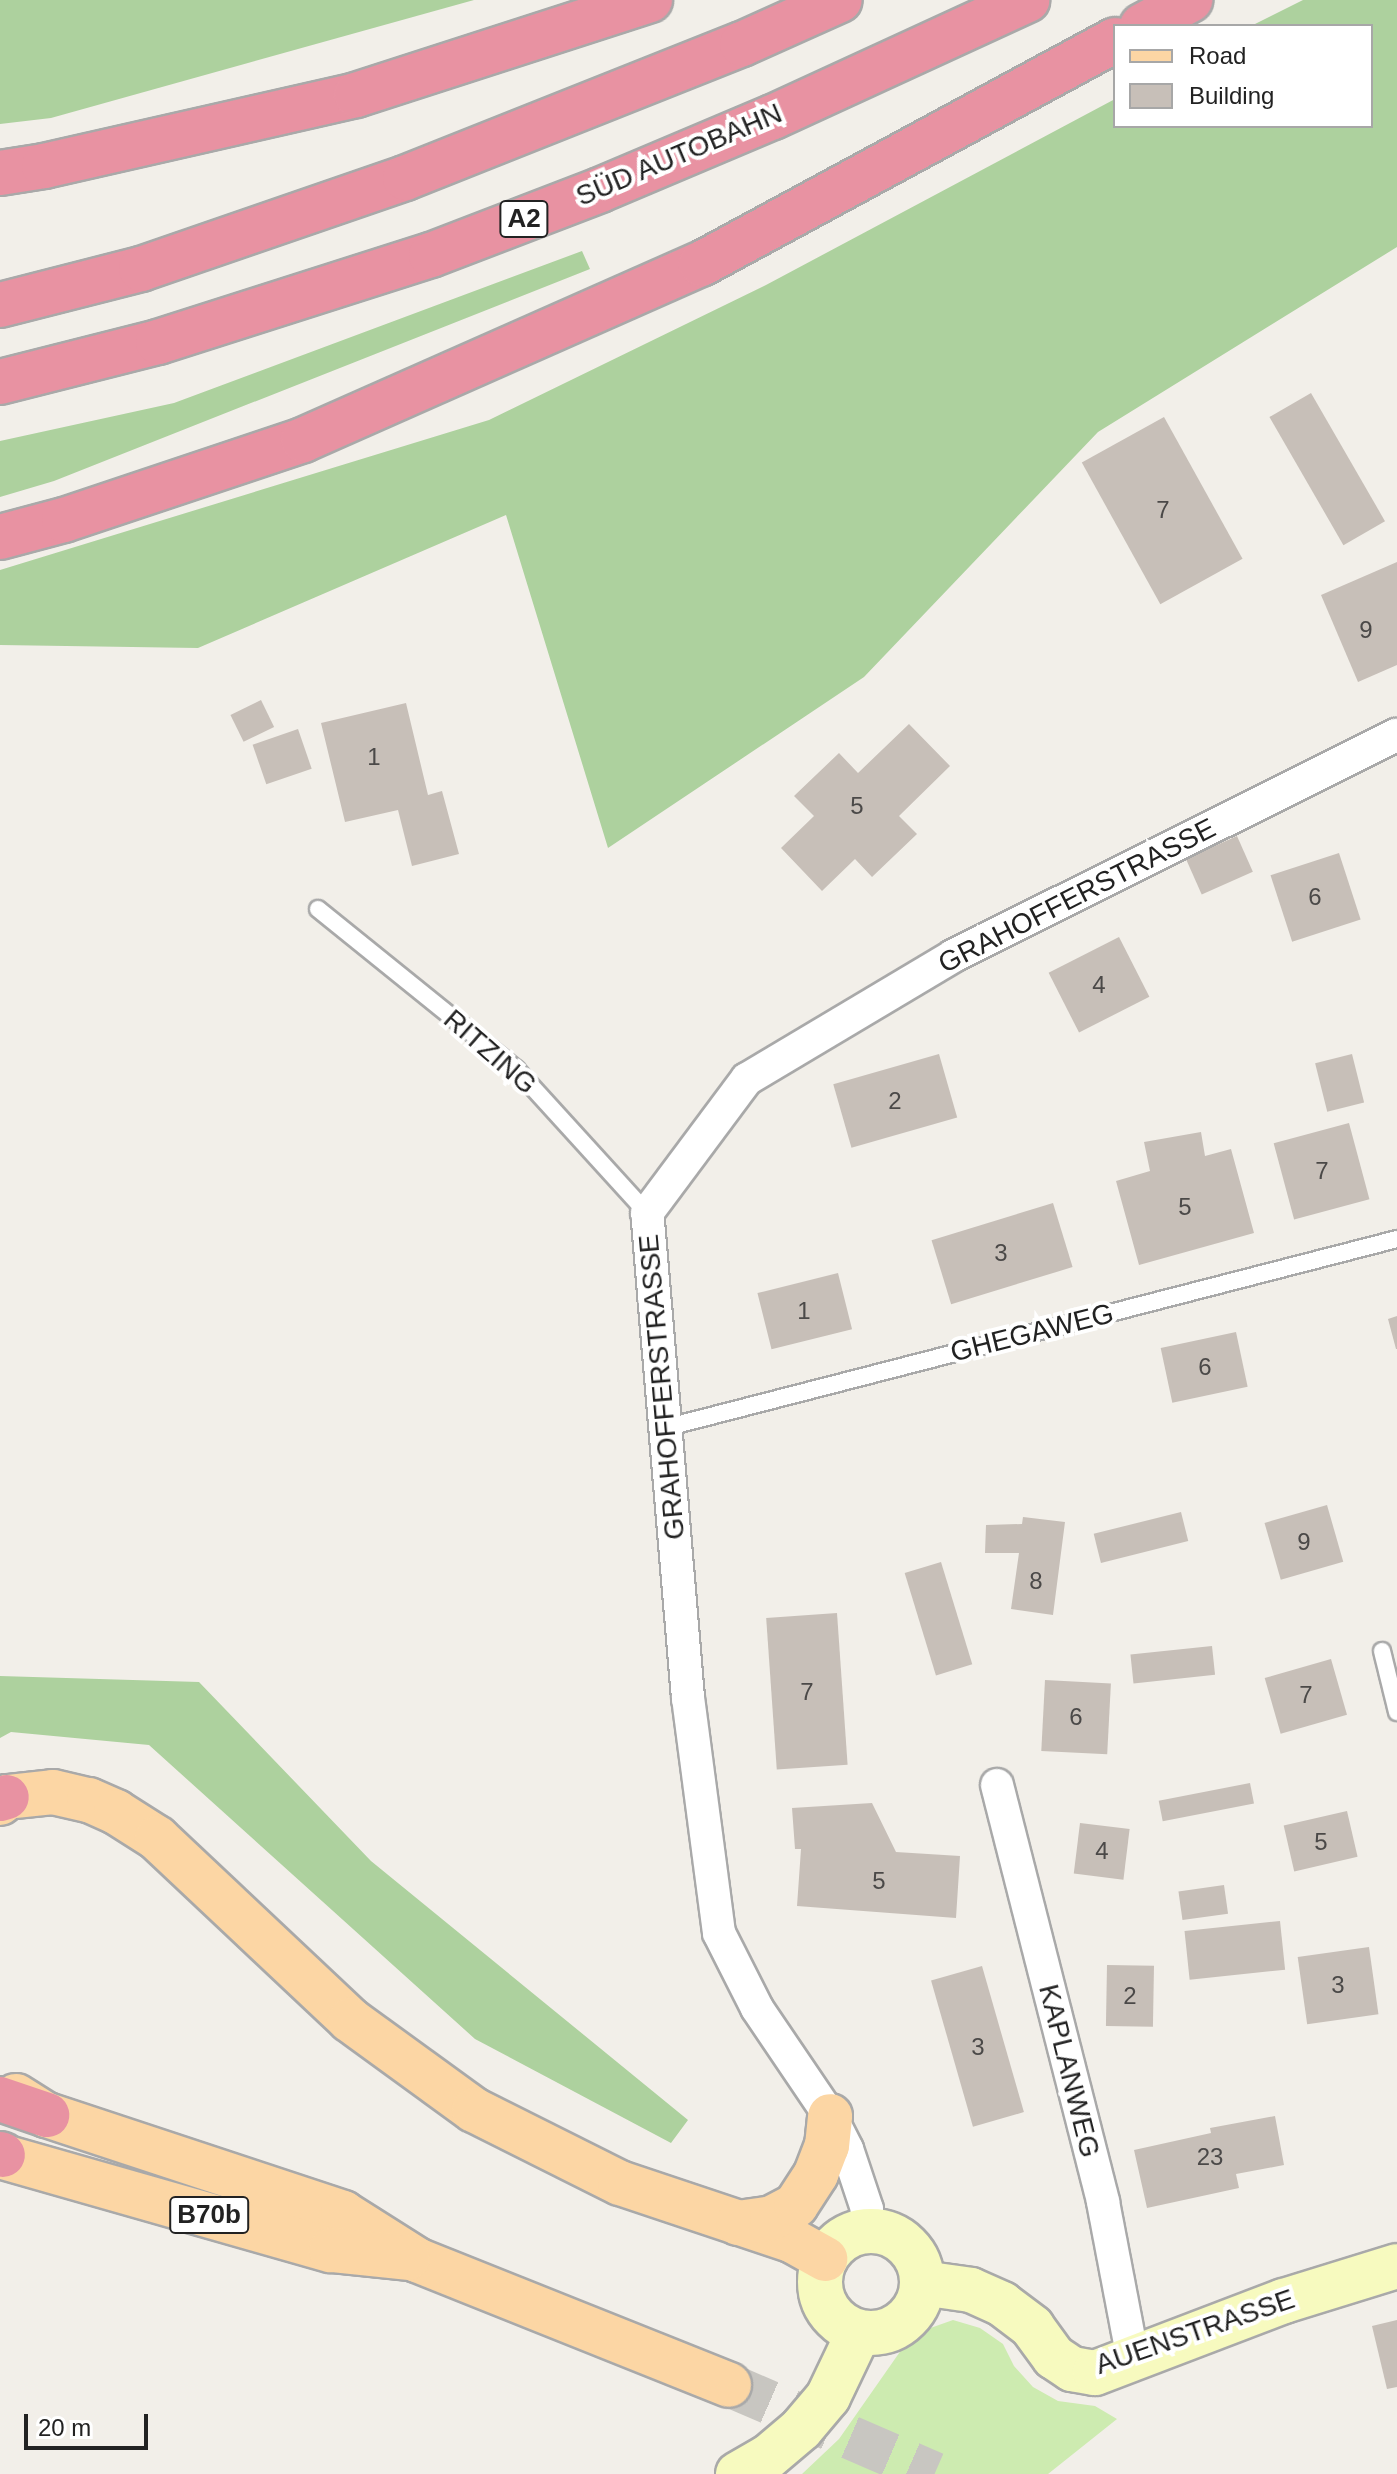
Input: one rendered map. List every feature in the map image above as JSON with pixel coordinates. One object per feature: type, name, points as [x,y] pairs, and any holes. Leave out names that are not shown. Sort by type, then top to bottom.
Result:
[{"type":"highway","points":[[0,173],[44,166],[356,95],[650,0]]},
{"type":"highway","points":[[0,305],[141,269],[405,178],[742,44],[840,0]]},
{"type":"highway","name":"SÜD AUTOBAHN","points":[[0,382],[158,342],[431,255],[600,190],[773,117],[1027,0]]},
{"type":"highway","points":[[1146,24],[1190,0]]},
{"type":"highway","points":[[0,537],[64,520],[303,440],[701,264],[1113,41]]},
{"type":"highway","points":[[0,2099],[47,2115]]},
{"type":"main road","points":[[2,1800],[53,1792],[89,1800],[116,1812],[157,1838],[350,2020],[474,2110],[620,2183],[793,2241],[825,2259]]},
{"type":"main road","points":[[0,2087],[47,2115]]},
{"type":"main road","name":"B70b","points":[[47,2115],[343,2213],[417,2260],[729,2385]]},
{"type":"main road","points":[[738,2223],[772,2218],[796,2205],[816,2174],[827,2146],[830,2116]]},
{"type":"main road","name":"B70b","points":[[1,2155],[331,2250],[417,2260]]},
{"type":"street","name":"GRAHOFFERSTRASSE","points":[[865,2231],[867,2209],[860,2181],[830,2116],[757,2008],[719,1933],[688,1698],[668,1427],[647,1213],[747,1079],[953,956],[1397,735]]},
{"type":"street","name":"KAPLANWEG","points":[[997,1785],[1103,2202],[1133,2360]]},
{"type":"street","points":[[865,2231],[878,2231],[900,2241],[915,2257],[922,2283],[915,2309],[899,2326],[874,2334],[859,2332],[835,2319],[823,2300],[820,2274],[825,2259],[841,2241],[865,2231]]},
{"type":"street","name":"AUENSTRASSE","points":[[922,2283],[971,2290],[1002,2304],[1032,2327],[1054,2357],[1072,2369],[1095,2373],[1284,2301],[1397,2266]]},
{"type":"street","points":[[738,2474],[768,2457],[790,2439],[828,2397],[859,2332]]},
{"type":"lane","name":"RITZING","points":[[318,909],[516,1069],[647,1213]]},
{"type":"lane","name":"GHEGAWEG","points":[[668,1427],[1397,1239]]},
{"type":"lane","points":[[1382,1651],[1397,1712]]},
{"type":"green space","points":[[0,0],[474,0],[51,118],[0,124]]},
{"type":"green space","points":[[1303,0],[1397,0],[1397,247],[1098,432],[864,677],[608,848],[506,515],[198,648],[0,645],[0,570],[489,420],[766,285],[1113,100],[1113,128],[1373,128],[1373,24],[1255,24]]},
{"type":"green space","points":[[582,251],[590,269],[54,481],[0,497],[0,441],[174,403]]},
{"type":"green space","points":[[0,1676],[199,1682],[371,1861],[688,2120],[671,2143],[475,2039],[149,1745],[11,1732],[0,1738]]},
{"type":"green space","points":[[953,2320],[980,2328],[1003,2344],[1014,2366],[1033,2387],[1058,2401],[1095,2406],[1117,2419],[1048,2474],[802,2474],[839,2439],[904,2346],[922,2331]]},
{"type":"building","points":[[1311,393],[1385,521],[1343,545],[1269,417]]},
{"type":"building","points":[[1164,417],[1243,559],[1160,604],[1082,463]]},
{"type":"building","points":[[1397,562],[1397,665],[1358,682],[1321,595]]},
{"type":"building","points":[[261,700],[274,727],[244,742],[230,715]]},
{"type":"building","points":[[406,703],[428,795],[442,791],[459,854],[412,866],[398,810],[345,822],[321,723]]},
{"type":"building","points":[[909,724],[950,766],[899,816],[917,834],[872,877],[855,859],[822,891],[781,848],[814,816],[794,796],[839,753],[858,773]]},
{"type":"building","points":[[298,729],[312,769],[266,784],[253,745]]},
{"type":"building","points":[[1237,836],[1253,872],[1202,894],[1186,859]]},
{"type":"building","points":[[1339,853],[1361,920],[1292,942],[1271,875]]},
{"type":"building","points":[[1119,937],[1149,997],[1079,1033],[1049,973]]},
{"type":"building","points":[[939,1054],[957,1117],[851,1148],[833,1084]]},
{"type":"building","points":[[1352,1054],[1364,1103],[1327,1112],[1315,1063]]},
{"type":"building","points":[[1349,1123],[1369,1199],[1294,1219],[1274,1143]]},
{"type":"building","points":[[1201,1132],[1205,1156],[1231,1149],[1254,1233],[1139,1265],[1116,1181],[1150,1171],[1144,1142]]},
{"type":"building","points":[[1053,1203],[1073,1267],[951,1304],[932,1240]]},
{"type":"building","points":[[838,1273],[852,1329],[771,1349],[757,1293]]},
{"type":"building","points":[[1397,1316],[1397,1349],[1396,1349],[1388,1319]]},
{"type":"building","points":[[1236,1332],[1248,1387],[1172,1403],[1161,1348]]},
{"type":"building","points":[[1327,1505],[1343,1562],[1281,1580],[1265,1523]]},
{"type":"building","points":[[1181,1512],[1188,1541],[1101,1563],[1094,1534]]},
{"type":"building","points":[[1023,1517],[1065,1522],[1053,1615],[1011,1609],[1019,1553],[985,1553],[986,1525],[1022,1524]]},
{"type":"building","points":[[941,1562],[972,1664],[936,1675],[905,1573]]},
{"type":"building","points":[[837,1613],[848,1765],[777,1770],[766,1618]]},
{"type":"building","points":[[1212,1646],[1215,1675],[1133,1683],[1130,1655]]},
{"type":"building","points":[[1331,1659],[1347,1715],[1281,1734],[1265,1678]]},
{"type":"building","points":[[1045,1680],[1111,1683],[1107,1754],[1041,1751]]},
{"type":"building","points":[[1250,1783],[1254,1804],[1163,1821],[1159,1801]]},
{"type":"building","points":[[872,1803],[896,1852],[960,1856],[956,1918],[797,1906],[801,1849],[795,1849],[792,1808]]},
{"type":"building","points":[[1347,1811],[1358,1857],[1294,1871],[1284,1826]]},
{"type":"building","points":[[1080,1823],[1130,1829],[1123,1880],[1074,1874]]},
{"type":"building","points":[[1224,1885],[1228,1914],[1182,1920],[1178,1891]]},
{"type":"building","points":[[1280,1921],[1285,1970],[1190,1980],[1185,1931]]},
{"type":"building","points":[[1369,1947],[1378,2014],[1307,2024],[1298,1957]]},
{"type":"building","points":[[1107,1965],[1154,1966],[1153,2027],[1106,2026]]},
{"type":"building","points":[[982,1966],[1024,2112],[973,2127],[931,1981]]},
{"type":"building","points":[[1275,2116],[1284,2165],[1236,2174],[1239,2188],[1147,2208],[1134,2150],[1211,2133],[1210,2128]]},
{"type":"building","points":[[1397,2320],[1397,2387],[1387,2389],[1372,2326]]},
{"type":"tunnel","points":[[729,2385],[935,2474]]}]
